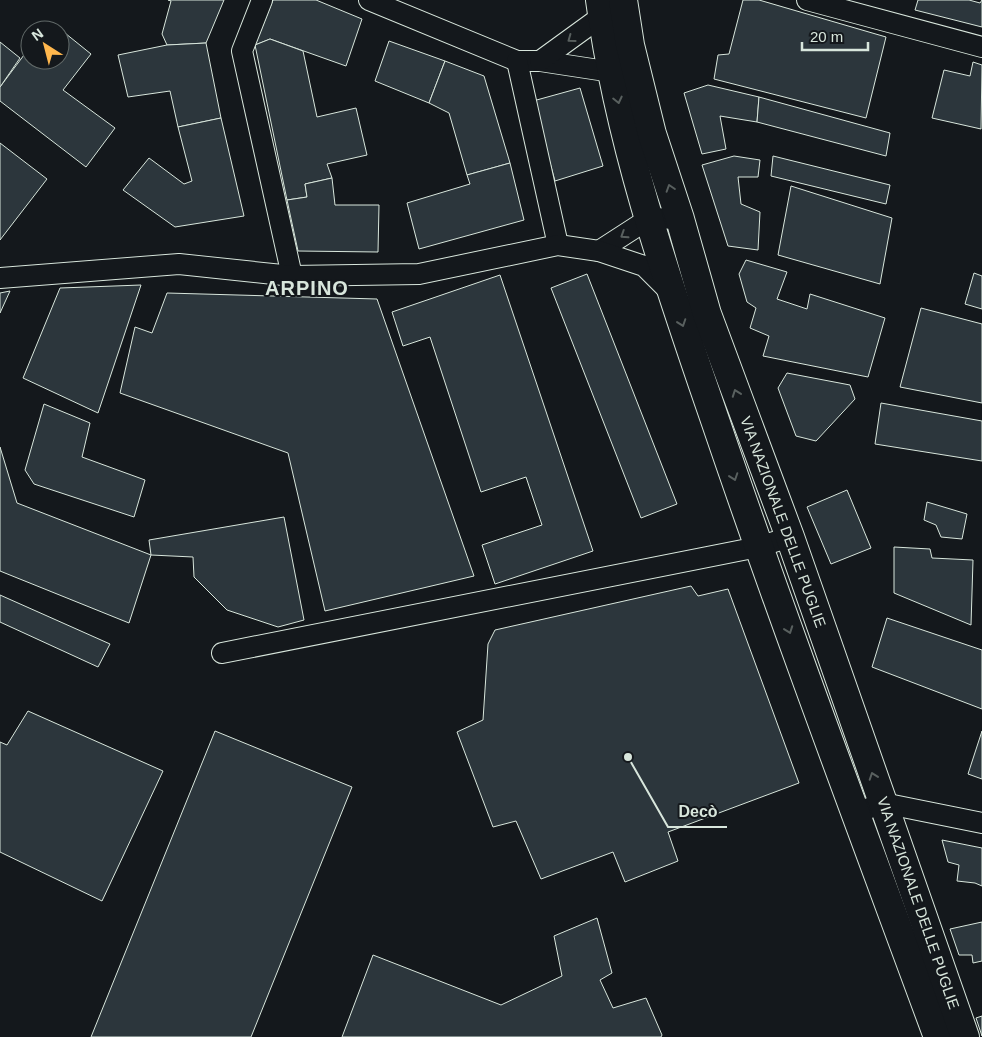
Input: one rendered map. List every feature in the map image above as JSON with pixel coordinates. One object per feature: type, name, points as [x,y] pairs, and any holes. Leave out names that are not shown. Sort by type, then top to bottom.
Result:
[{"type":"main road","name":"VIA NAZIONALE DELLE PUGLIE","points":[[616,17],[612,72],[628,142],[650,218],[653,264],[672,295],[758,547],[938,1037]]},
{"type":"main road","name":"VIA NAZIONALE DELLE PUGLIE","points":[[616,17],[707,314],[790,537],[965,1037]]},
{"type":"street","points":[[262,0],[242,51],[292,276]]},
{"type":"street","points":[[369,0],[517,61],[540,61],[612,72],[616,17]]},
{"type":"street","points":[[807,0],[982,46]]},
{"type":"street","points":[[540,61],[616,17]]},
{"type":"street","points":[[517,61],[558,245]]},
{"type":"street","points":[[0,278],[178,264],[292,276],[419,274],[558,245],[599,251],[653,264],[683,232],[650,218],[599,251]]},
{"type":"street","points":[[222,653],[758,547],[790,537]]},
{"type":"street","points":[[856,813],[882,803],[982,822]]},
{"type":"building","points":[[168,0],[224,0],[206,43],[167,45],[162,34],[171,1]]},
{"type":"building","points":[[273,0],[316,0],[362,19],[346,66],[270,39],[255,45]]},
{"type":"building","points":[[743,0],[759,0],[886,37],[866,118],[714,79],[718,55],[729,54]]},
{"type":"building","points":[[918,0],[969,0],[980,3],[982,0],[982,27],[915,10]]},
{"type":"building","points":[[70,37],[91,54],[63,90],[115,128],[86,167],[0,101],[0,87],[20,60],[20,70],[70,70]]},
{"type":"building","points":[[270,39],[303,51],[317,117],[356,108],[367,155],[327,164],[332,178],[305,184],[307,197],[287,200],[255,45]]},
{"type":"building","points":[[389,41],[445,61],[429,103],[375,81]]},
{"type":"building","points":[[0,42],[20,58],[0,87]]},
{"type":"building","points":[[206,43],[221,118],[178,127],[170,91],[128,97],[118,55],[167,45]]},
{"type":"building","points":[[445,61],[484,76],[510,163],[467,175],[449,113],[429,103]]},
{"type":"building","points":[[973,62],[982,65],[981,129],[932,118],[944,70],[970,76]]},
{"type":"building","points":[[708,85],[759,97],[757,122],[720,116],[726,149],[702,154],[684,93]]},
{"type":"building","points":[[580,88],[603,166],[555,181],[533,101]]},
{"type":"building","points":[[759,97],[890,133],[886,156],[757,122]]},
{"type":"building","points":[[221,118],[244,216],[175,227],[123,190],[149,158],[184,184],[192,181],[178,127]]},
{"type":"building","points":[[0,143],[47,179],[0,240]]},
{"type":"building","points":[[734,156],[760,160],[758,177],[738,177],[741,204],[760,212],[758,250],[728,246],[702,165]]},
{"type":"building","points":[[773,156],[890,185],[886,204],[771,176]]},
{"type":"building","points":[[510,163],[524,220],[419,249],[407,203],[470,184],[467,175]]},
{"type":"building","points":[[332,178],[335,205],[379,205],[378,252],[298,251],[287,200],[307,197],[305,184]]},
{"type":"building","points":[[791,186],[892,218],[880,284],[778,255]]},
{"type":"building","points":[[746,260],[787,272],[777,299],[807,309],[810,294],[885,318],[868,377],[763,356],[769,336],[750,328],[756,308],[747,302],[739,274]]},
{"type":"building","points":[[974,273],[982,276],[982,309],[965,304]]},
{"type":"building","points":[[587,274],[677,504],[641,518],[551,288]]},
{"type":"building","points":[[500,275],[593,551],[495,584],[482,545],[542,525],[526,477],[481,492],[430,337],[403,346],[392,312]]},
{"type":"building","points":[[141,285],[98,413],[23,378],[60,288]]},
{"type":"building","points":[[10,291],[0,313],[0,293]]},
{"type":"building","points":[[167,293],[377,299],[474,576],[325,611],[288,453],[120,393],[135,327],[152,333]]},
{"type":"building","points":[[921,308],[982,324],[982,403],[900,387]]},
{"type":"building","points":[[787,373],[850,385],[855,399],[816,441],[796,436],[778,388]]},
{"type":"building","points":[[881,403],[982,421],[982,461],[875,444]]},
{"type":"building","points":[[44,404],[90,423],[82,457],[145,480],[134,517],[34,484],[25,470]]},
{"type":"building","points":[[0,447],[17,503],[151,555],[129,623],[0,571]]},
{"type":"building","points":[[847,490],[871,548],[831,564],[807,507]]},
{"type":"building","points":[[927,502],[967,514],[962,539],[941,537],[936,525],[924,520]]},
{"type":"building","points":[[284,517],[304,620],[278,627],[227,610],[194,577],[193,557],[151,555],[149,540]]},
{"type":"building","points":[[894,547],[930,549],[932,558],[973,560],[971,625],[894,593]]},
{"type":"building","points":[[691,586],[698,596],[728,589],[799,783],[668,832],[678,861],[625,882],[613,852],[541,879],[516,821],[493,827],[457,732],[483,720],[488,644],[495,630]]},
{"type":"building","points":[[0,595],[110,644],[98,667],[0,622]]},
{"type":"building","points":[[887,618],[982,650],[982,709],[872,667]]},
{"type":"building","points":[[28,711],[163,771],[102,901],[0,852],[0,742],[7,745]]},
{"type":"building","points":[[215,731],[352,787],[251,1037],[91,1037]]},
{"type":"building","points":[[982,731],[982,779],[968,774]]},
{"type":"building","points":[[942,840],[982,848],[982,886],[975,883],[957,881],[959,865],[948,862]]},
{"type":"building","points":[[597,918],[612,973],[600,980],[613,1008],[646,998],[662,1035],[661,1037],[342,1037],[373,955],[501,1005],[562,976],[554,936]]},
{"type":"building","points":[[982,922],[982,961],[973,963],[972,955],[959,955],[950,929]]},
{"type":"building","points":[[982,1016],[982,1036],[976,1018]]},
{"type":"place","name":"Decò","points":[[628,757]]},
{"type":"district","name":"ARPINO","points":[[307,288]]}]
